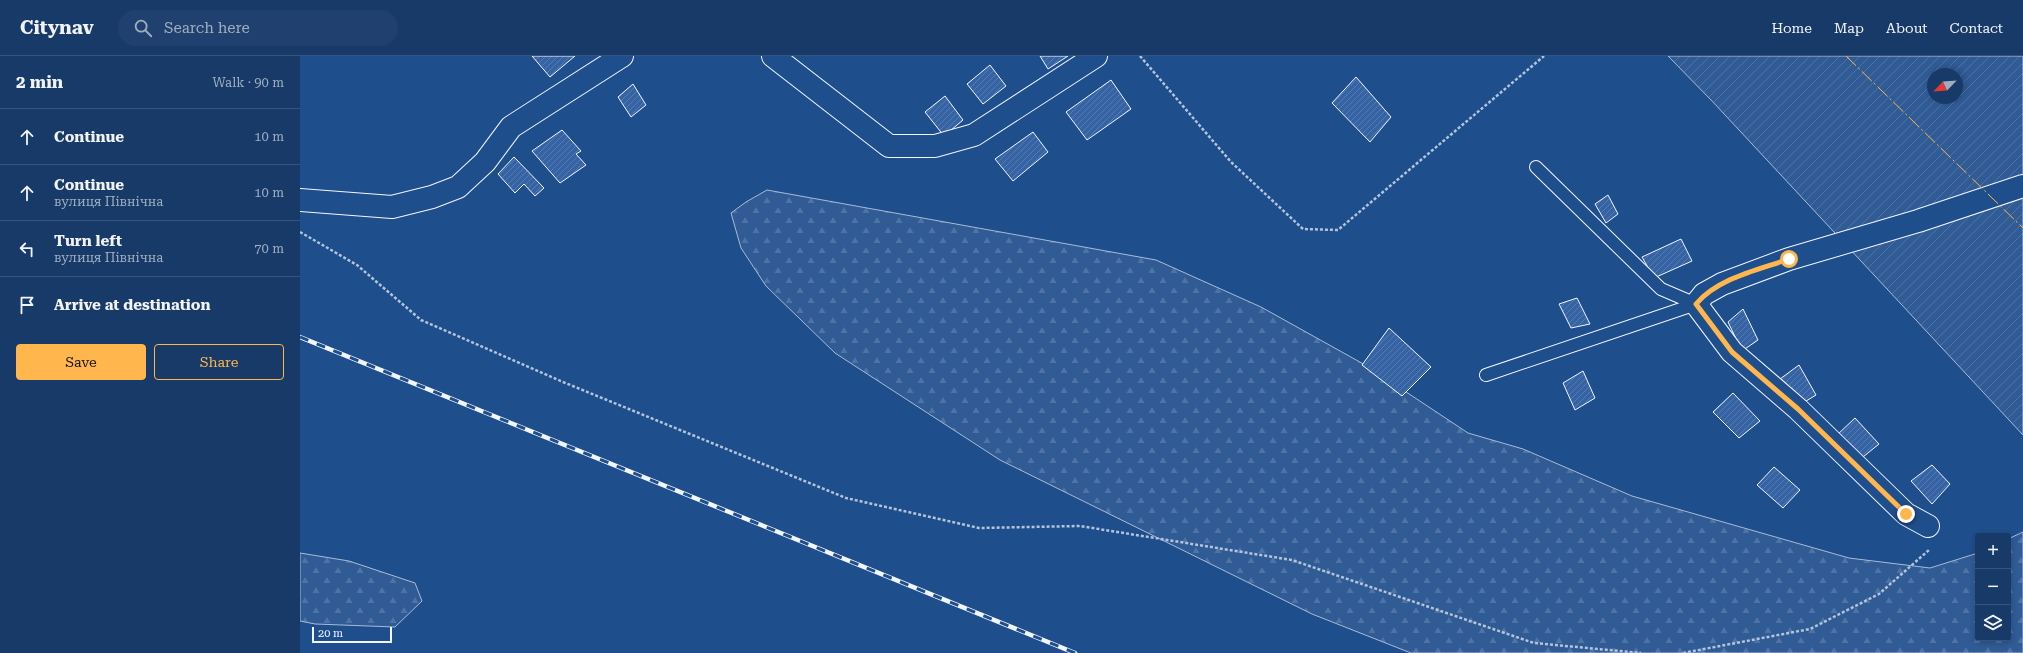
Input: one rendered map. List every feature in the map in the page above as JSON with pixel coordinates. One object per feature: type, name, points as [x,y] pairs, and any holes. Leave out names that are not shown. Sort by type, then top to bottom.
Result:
[{"type":"street","points":[[300,200],[392,207],[432,197],[458,187],[485,162],[511,127],[622,56]]},
{"type":"street","points":[[773,56],[889,146],[935,146],[974,135],[1096,56]]},
{"type":"street","points":[[1928,526],[1906,514],[1798,409],[1732,352],[1696,304],[1704,294],[1722,284],[1789,259],[1918,222],[2023,186]]},
{"type":"lane","points":[[1536,167],[1661,289],[1696,304]]},
{"type":"lane","points":[[1486,375],[1696,304]]},
{"type":"path","points":[[1140,56],[1231,162],[1303,229],[1338,230],[1544,56]]},
{"type":"path","points":[[300,232],[357,265],[421,320],[562,382],[846,498],[979,528],[1080,526],[1292,560],[1534,643],[1641,653]]},
{"type":"path","points":[[1683,653],[1810,629],[1879,594],[1938,543],[1928,526]]},
{"type":"green space","points":[[1668,56],[2023,56],[2023,435],[1712,101]]},
{"type":"green space","points":[[767,190],[1156,260],[1261,307],[1367,366],[1468,433],[1523,449],[1632,496],[1849,558],[1930,568],[1975,554],[1975,641],[2011,641],[2011,538],[2023,532],[2023,653],[1411,653],[1312,614],[1000,460],[835,353],[766,286],[741,248],[731,213]]},
{"type":"green space","points":[[300,553],[349,561],[415,583],[422,601],[395,627],[315,624],[300,621]]},
{"type":"building","points":[[532,56],[575,56],[550,77]]},
{"type":"building","points":[[1040,56],[1068,56],[1048,69]]},
{"type":"building","points":[[990,65],[1006,86],[983,104],[967,84]]},
{"type":"building","points":[[1356,77],[1391,117],[1370,142],[1332,103]]},
{"type":"building","points":[[1111,80],[1131,109],[1087,140],[1066,112]]},
{"type":"building","points":[[633,84],[646,105],[631,117],[618,97]]},
{"type":"building","points":[[945,96],[963,120],[944,136],[925,112]]},
{"type":"building","points":[[562,130],[581,151],[576,154],[586,165],[560,183],[532,151]]},
{"type":"building","points":[[1033,132],[1048,152],[1013,181],[995,159]]},
{"type":"building","points":[[514,157],[544,188],[535,196],[524,184],[515,193],[498,174]]},
{"type":"building","points":[[1608,195],[1618,214],[1606,223],[1595,204]]},
{"type":"building","points":[[1681,239],[1692,261],[1654,278],[1642,257]]},
{"type":"building","points":[[1577,298],[1590,324],[1571,328],[1559,304]]},
{"type":"building","points":[[1743,309],[1758,340],[1742,351],[1728,322]]},
{"type":"building","points":[[1389,328],[1431,367],[1402,396],[1362,365]]},
{"type":"building","points":[[1799,365],[1816,395],[1798,406],[1780,379]]},
{"type":"building","points":[[1583,371],[1595,398],[1575,410],[1563,383]]},
{"type":"building","points":[[1733,393],[1760,421],[1739,438],[1713,412]]},
{"type":"building","points":[[1855,418],[1879,444],[1858,461],[1836,436]]},
{"type":"building","points":[[1932,465],[1950,484],[1932,504],[1911,481]]},
{"type":"building","points":[[1774,467],[1800,490],[1783,508],[1757,485]]},
{"type":"railway","points":[[300,337],[1075,653]]},
{"type":"power","points":[[1846,56],[2023,228]]},
{"type":"route","points":[[1789,259],[1722,284],[1704,294],[1696,304],[1732,352],[1798,409],[1885,496],[1906,514]]}]
